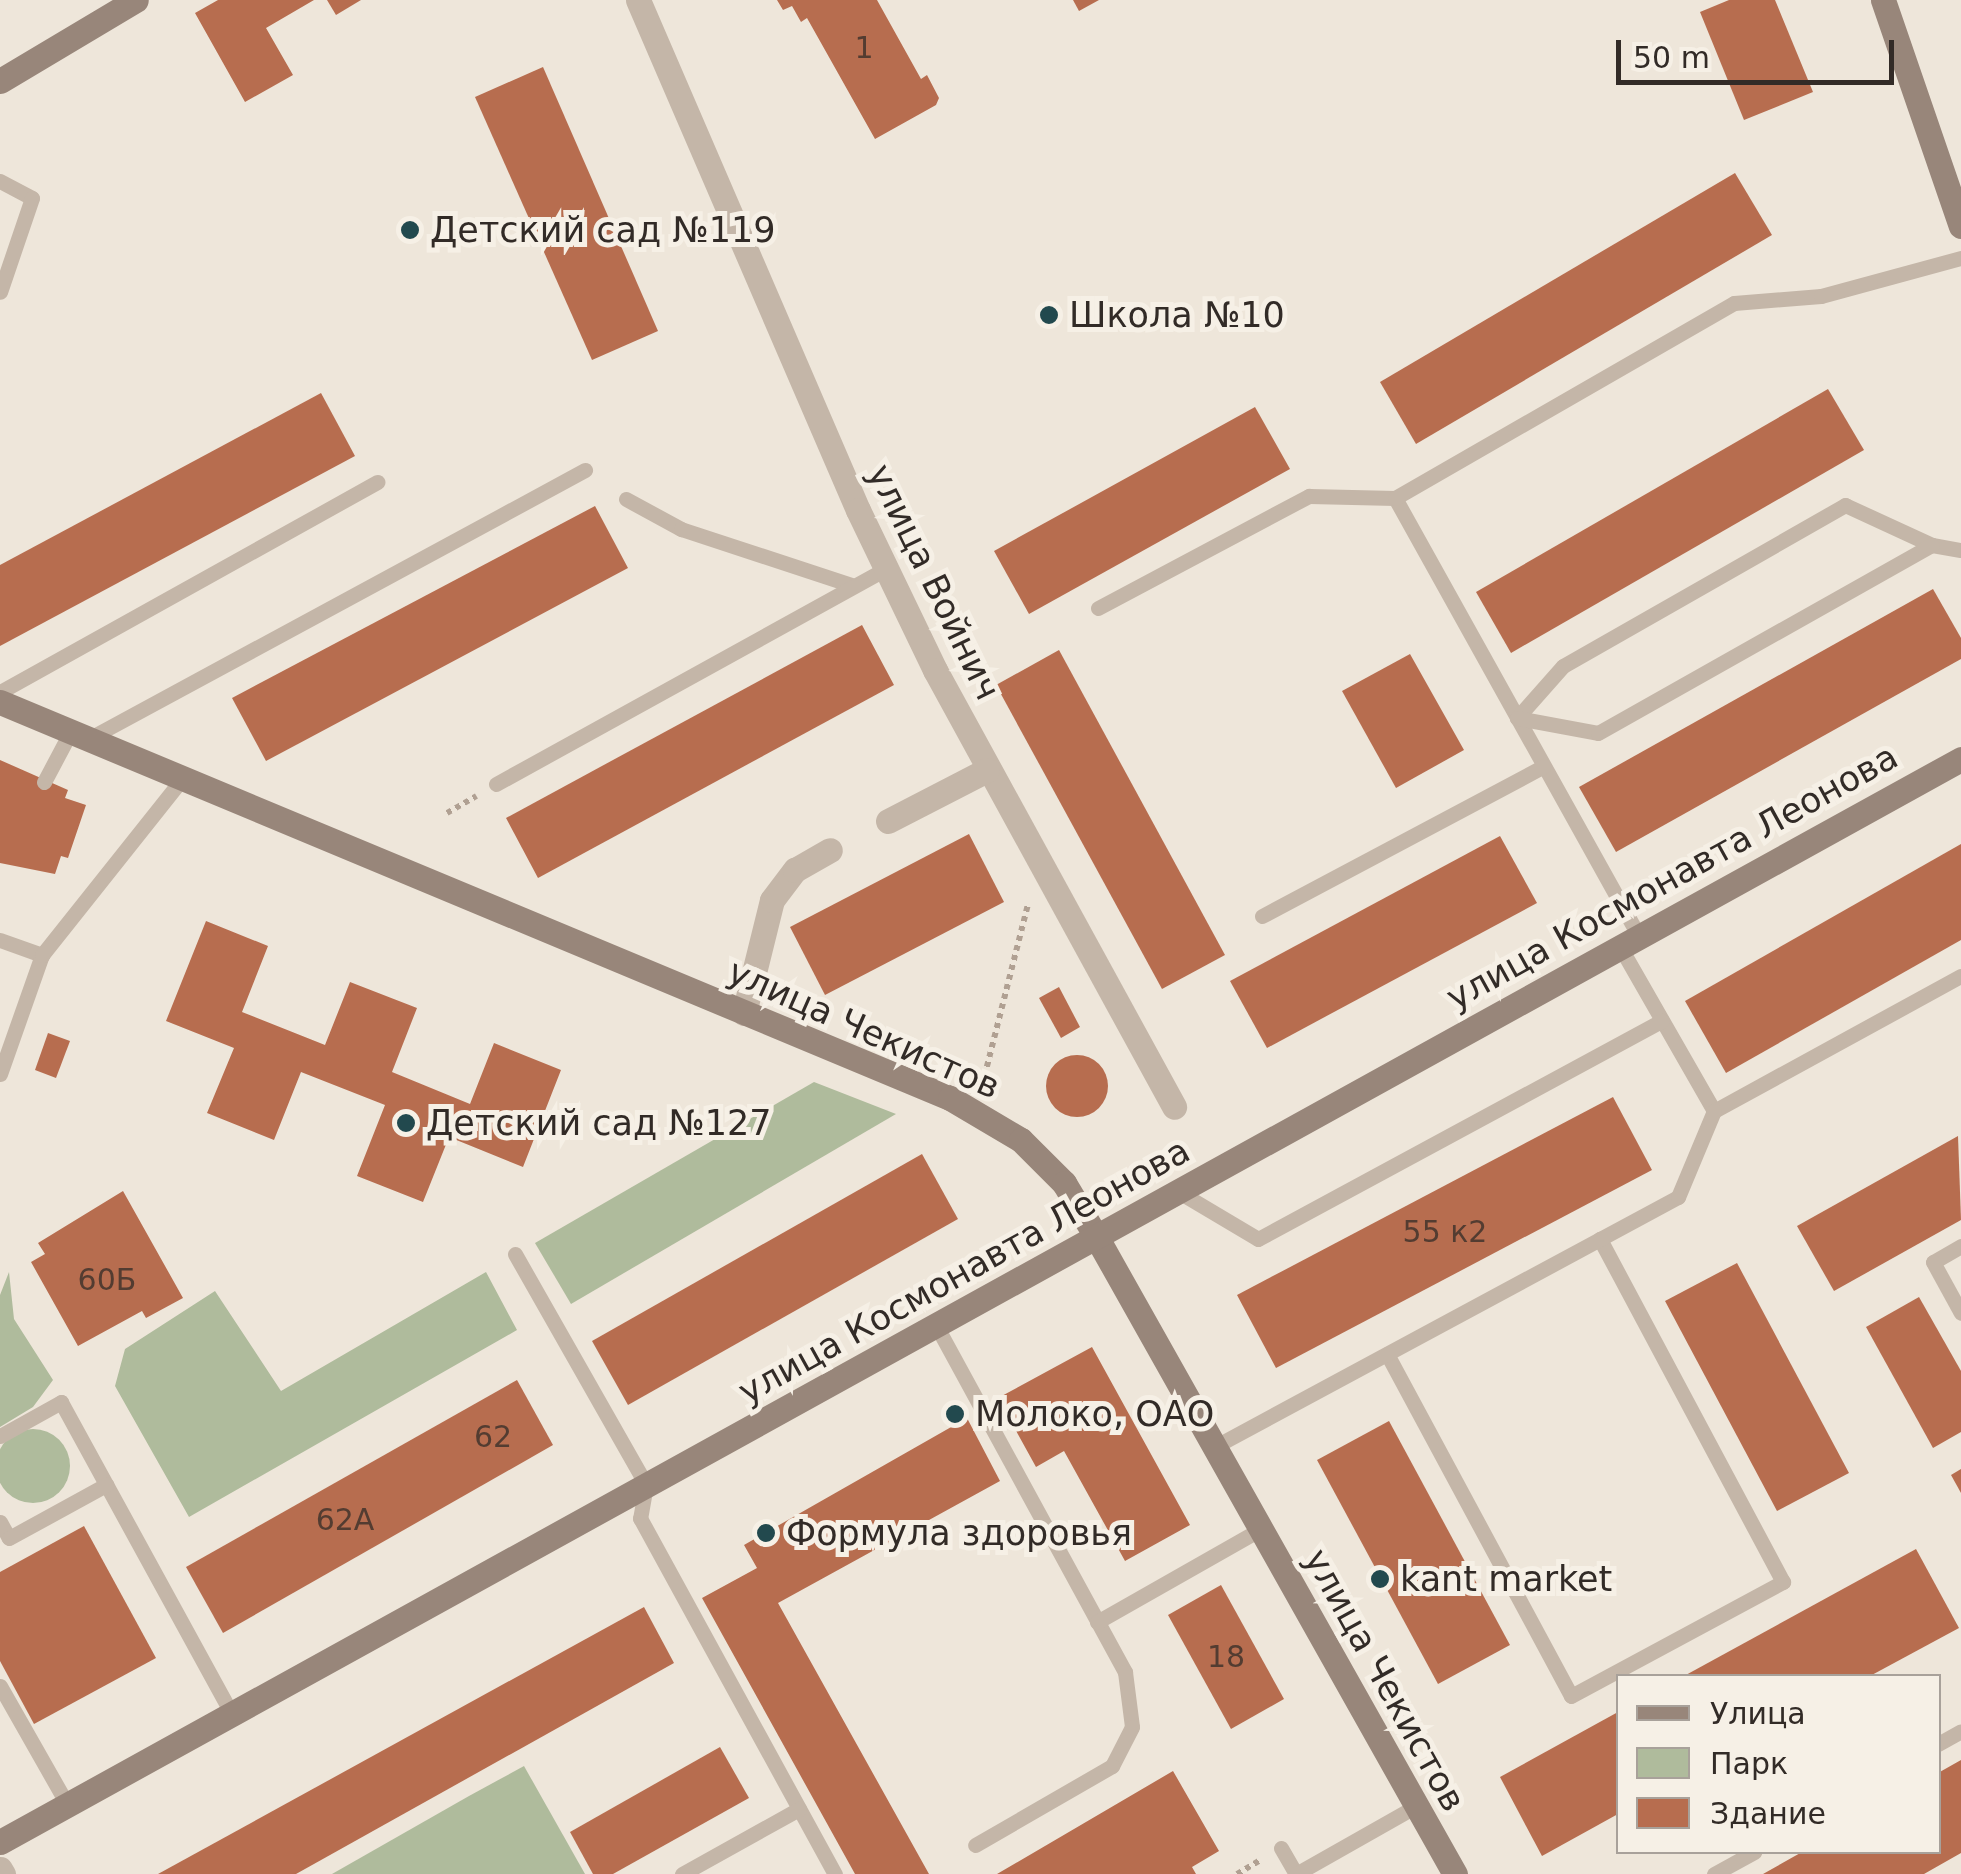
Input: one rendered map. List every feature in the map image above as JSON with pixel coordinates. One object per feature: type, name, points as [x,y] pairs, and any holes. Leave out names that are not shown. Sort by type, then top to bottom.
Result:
[{"type":"street","points":[[0,82],[136,0]]},
{"type":"street","name":"улица Войнич","points":[[638,0],[886,568],[1038,864],[1174,1107]]},
{"type":"street","points":[[1883,0],[1961,226]]},
{"type":"street","name":"улица Чекистов","points":[[0,702],[975,1111],[1021,1140],[1064,1183],[1097,1238],[1454,1874]]},
{"type":"street","name":"улица Космонавта Леонова","points":[[0,1842],[1961,759]]},
{"type":"street","points":[[888,821],[988,770]]},
{"type":"street","points":[[744,1013],[772,900],[795,870],[830,850]]},
{"type":"lane","points":[[0,181],[32,198],[0,292]]},
{"type":"lane","points":[[1098,608],[1308,496],[1395,498],[1734,303],[1820,296],[1961,258]]},
{"type":"lane","points":[[44,782],[80,734],[585,470]]},
{"type":"lane","points":[[0,692],[377,482]]},
{"type":"lane","points":[[1395,498],[1544,766],[1628,940],[1662,1021],[1714,1111]]},
{"type":"lane","points":[[626,499],[681,529],[851,585]]},
{"type":"lane","points":[[1517,718],[1563,666],[1844,505],[1932,545],[1961,550]]},
{"type":"lane","points":[[1517,718],[1598,733],[1932,545]]},
{"type":"lane","points":[[496,784],[886,568]]},
{"type":"lane","points":[[1262,916],[1544,766]]},
{"type":"lane","points":[[0,1074],[42,955],[183,778]]},
{"type":"lane","points":[[0,940],[42,955]]},
{"type":"lane","points":[[1214,1447],[1678,1198],[1714,1111],[1961,976]]},
{"type":"lane","points":[[1178,1192],[1258,1238],[1662,1021]]},
{"type":"lane","points":[[1387,1354],[1571,1696],[1783,1582],[1600,1240]]},
{"type":"lane","points":[[1961,1246],[1933,1262],[1961,1313]]},
{"type":"lane","points":[[514,1254],[646,1485],[640,1518],[835,1874]]},
{"type":"lane","points":[[937,1327],[1125,1672],[1132,1726],[1112,1766],[974,1844]]},
{"type":"lane","points":[[0,1436],[61,1402],[232,1714]]},
{"type":"lane","points":[[0,1522],[9,1538],[106,1485]]},
{"type":"lane","points":[[1097,1622],[1261,1529]]},
{"type":"lane","points":[[0,1686],[68,1804]]},
{"type":"lane","points":[[1281,1848],[1296,1874],[1416,1806]]},
{"type":"lane","points":[[682,1874],[799,1809]]},
{"type":"lane","points":[[1714,1874],[1750,1854]]},
{"type":"path","points":[[975,1111],[1038,864]]},
{"type":"green space","points":[[814,1082],[896,1114],[571,1304],[535,1243]]},
{"type":"green space","points":[[9,1272],[14,1319],[53,1380],[33,1407],[0,1427],[0,1295]]},
{"type":"green space","points":[[486,1272],[517,1330],[189,1517],[115,1386],[125,1349],[215,1291],[281,1391]]},
{"type":"green space","points":[[19,1431],[47,1431],[68,1452],[68,1480],[47,1501],[19,1501],[-1,1481],[-1,1451]]},
{"type":"green space","points":[[524,1766],[585,1874],[332,1874],[469,1796]]},
{"type":"building","points":[[218,0],[314,0],[266,28],[293,75],[245,102],[195,13]]},
{"type":"building","points":[[327,0],[361,0],[336,15]]},
{"type":"building","points":[[777,0],[877,0],[921,79],[927,75],[939,98],[936,105],[875,139],[807,18],[801,22],[792,6],[783,10]]},
{"type":"building","points":[[1073,0],[1099,0],[1079,11]]},
{"type":"building","points":[[1729,0],[1775,0],[1813,92],[1744,120],[1700,12]]},
{"type":"building","points":[[543,67],[658,331],[592,360],[475,97]]},
{"type":"building","points":[[1735,173],[1772,235],[1416,444],[1380,382]]},
{"type":"building","points":[[1828,389],[1864,450],[1511,653],[1476,592]]},
{"type":"building","points":[[321,393],[355,456],[0,646],[0,565]]},
{"type":"building","points":[[1255,407],[1290,469],[1029,614],[994,551]]},
{"type":"building","points":[[595,506],[628,568],[266,761],[232,698]]},
{"type":"building","points":[[1933,589],[1961,638],[1961,659],[1616,852],[1579,787]]},
{"type":"building","points":[[862,625],[894,685],[538,878],[506,818]]},
{"type":"building","points":[[1059,650],[1225,955],[1162,989],[996,685]]},
{"type":"building","points":[[1410,654],[1464,750],[1396,788],[1342,691]]},
{"type":"building","points":[[0,760],[68,790],[65,798],[86,805],[68,858],[61,856],[55,874],[0,863]]},
{"type":"building","points":[[969,834],[1004,902],[825,995],[790,927]]},
{"type":"building","points":[[1500,836],[1537,903],[1267,1048],[1230,981]]},
{"type":"building","points":[[1961,844],[1961,940],[1726,1073],[1685,1001]]},
{"type":"building","points":[[206,921],[268,946],[242,1012],[325,1045],[350,982],[417,1008],[392,1072],[470,1104],[494,1043],[561,1070],[523,1167],[449,1137],[423,1202],[357,1176],[385,1105],[301,1072],[274,1140],[207,1113],[234,1048],[166,1021]]},
{"type":"building","points":[[1059,987],[1080,1027],[1061,1038],[1039,998]]},
{"type":"building","points":[[48,1033],[70,1041],[56,1078],[35,1070]]},
{"type":"building","points":[[1077,1055],[1099,1064],[1108,1086],[1099,1108],[1077,1117],[1055,1108],[1046,1086],[1055,1064]]},
{"type":"building","points":[[1613,1097],[1652,1170],[1276,1368],[1237,1295]]},
{"type":"building","points":[[1958,1136],[1961,1220],[1834,1291],[1797,1226]]},
{"type":"building","points":[[922,1154],[958,1219],[628,1405],[592,1341]]},
{"type":"building","points":[[123,1191],[183,1298],[146,1318],[142,1311],[78,1346],[31,1262],[45,1254],[38,1243]]},
{"type":"building","points":[[1737,1263],[1849,1473],[1777,1511],[1665,1301]]},
{"type":"building","points":[[1919,1297],[1961,1371],[1961,1432],[1933,1448],[1866,1327]]},
{"type":"building","points":[[1092,1347],[1190,1525],[1125,1561],[1064,1451],[1036,1467],[998,1398]]},
{"type":"building","points":[[517,1380],[553,1445],[223,1633],[186,1567]]},
{"type":"building","points":[[967,1418],[1000,1481],[778,1603],[929,1874],[855,1874],[702,1598],[757,1568],[744,1545]]},
{"type":"building","points":[[1389,1421],[1510,1645],[1438,1684],[1317,1460]]},
{"type":"building","points":[[1961,1469],[1961,1493],[1951,1475]]},
{"type":"building","points":[[84,1526],[156,1658],[34,1724],[0,1661],[0,1572]]},
{"type":"building","points":[[1916,1549],[1959,1628],[1874,1674],[1688,1674]]},
{"type":"building","points":[[1221,1585],[1284,1699],[1231,1729],[1168,1615]]},
{"type":"building","points":[[644,1607],[674,1663],[296,1874],[158,1874]]},
{"type":"building","points":[[1616,1713],[1616,1815],[1542,1856],[1500,1777]]},
{"type":"building","points":[[720,1747],[749,1798],[613,1874],[593,1874],[570,1832]]},
{"type":"building","points":[[1961,1760],[1961,1853],[1924,1874],[1763,1874],[1798,1854],[1941,1854],[1941,1771]]},
{"type":"building","points":[[1173,1771],[1219,1851],[1192,1867],[1196,1874],[997,1874]]},
{"type":"place","name":"Детский сад №119","points":[[410,230]]},
{"type":"place","name":"Школа №10","points":[[1049,315]]},
{"type":"place","name":"Детский сад №127","points":[[406,1123]]},
{"type":"place","name":"Молоко, ОАО","points":[[955,1414]]},
{"type":"place","name":"Формула здоровья","points":[[766,1533]]},
{"type":"place","name":"kant market","points":[[1380,1579]]}]
